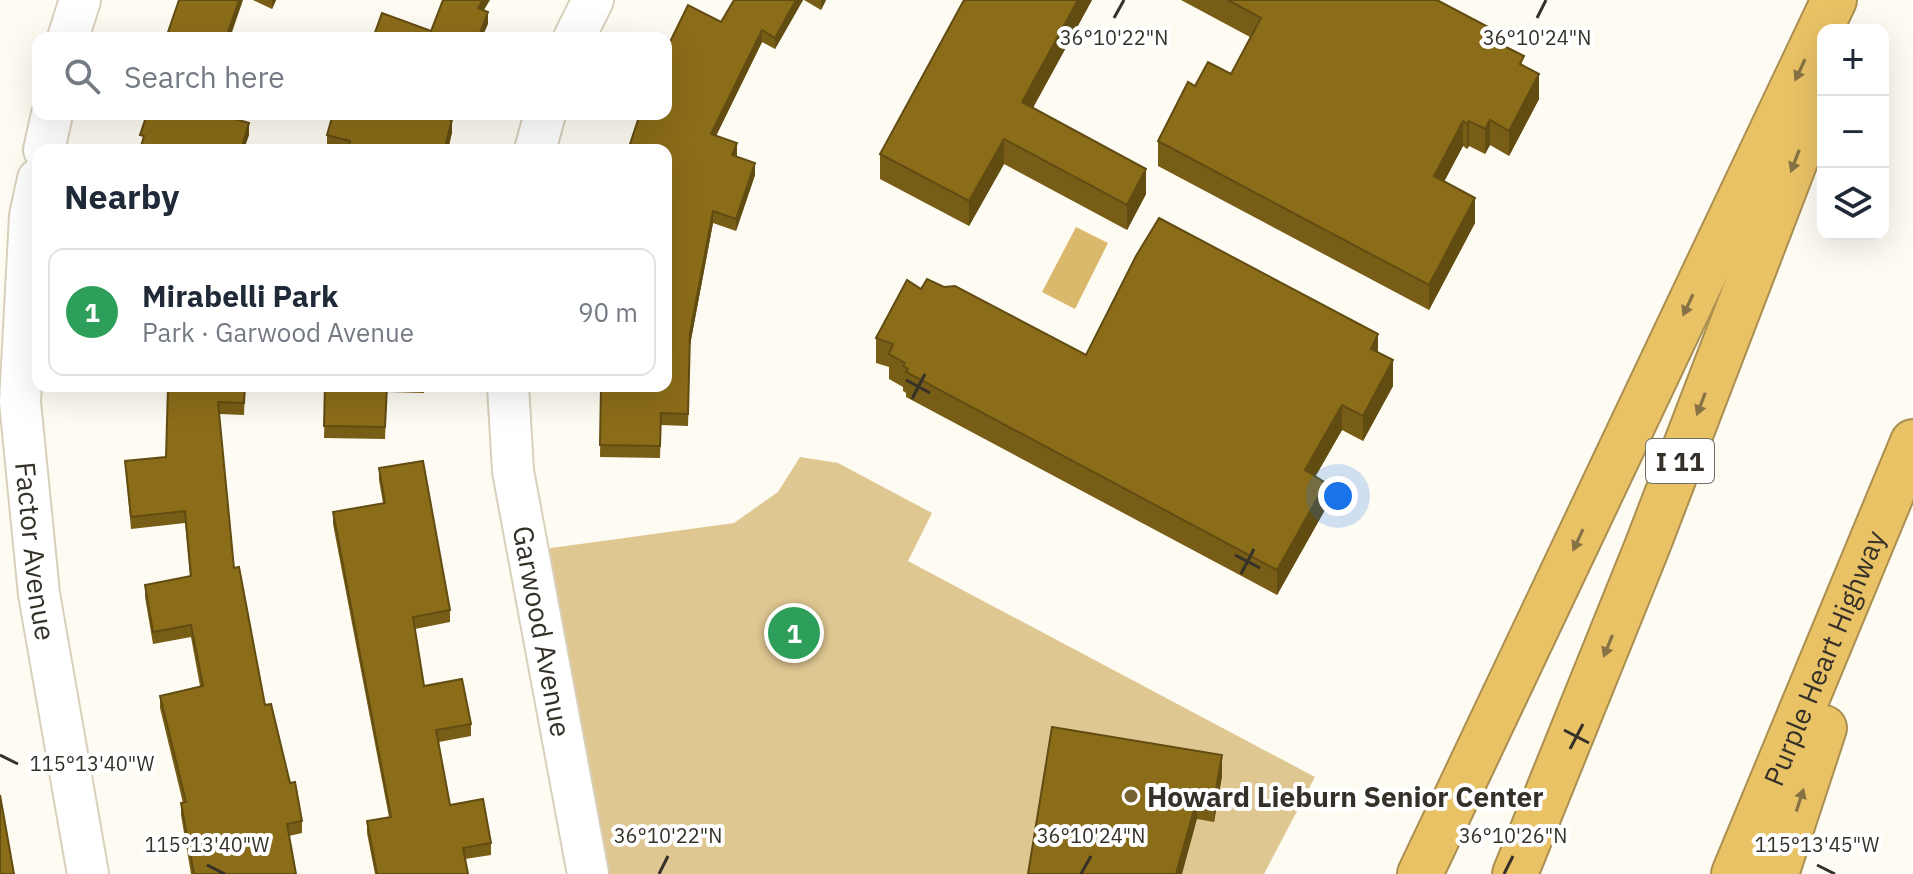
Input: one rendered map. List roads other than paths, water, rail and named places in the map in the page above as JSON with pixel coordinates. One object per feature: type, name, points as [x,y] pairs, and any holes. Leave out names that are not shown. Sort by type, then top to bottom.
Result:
[{"type":"highway","points":[[1420,874],[1834,0]]},
{"type":"highway","points":[[1847,24],[1857,0]]},
{"type":"highway","name":"I 11","points":[[1515,874],[1647,547],[1820,96]]},
{"type":"highway","name":"Purple Heart Highway","points":[[1734,874],[1913,442]]},
{"type":"highway","points":[[1776,874],[1913,455]]},
{"type":"street","points":[[70,32],[80,0]]},
{"type":"street","points":[[577,32],[593,0]]},
{"type":"street","points":[[45,144],[51,120]]},
{"type":"street","points":[[537,144],[543,120]]},
{"type":"street","name":"Factor Avenue","points":[[32,207],[20,402],[39,594],[88,874]]},
{"type":"street","name":"Garwood Avenue","points":[[508,392],[513,471],[588,874]]},
{"type":"place","name":"Mirabelli Park","points":[[794,633]]},
{"type":"place","name":"Howard Lieburn Senior Center","points":[[1131,796]]}]
